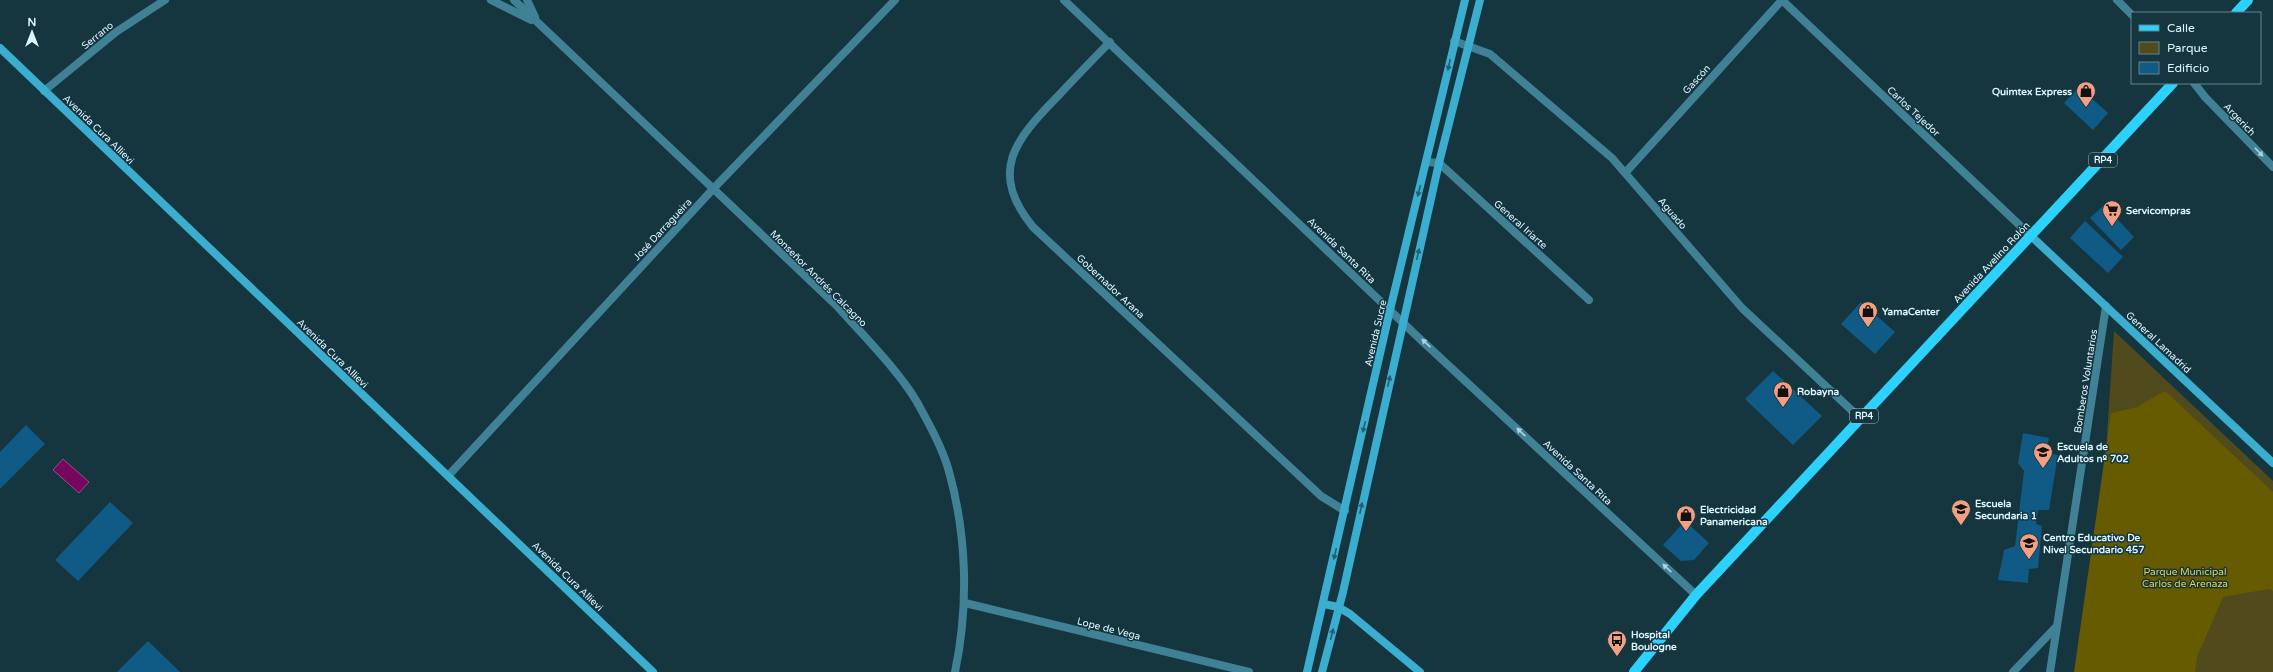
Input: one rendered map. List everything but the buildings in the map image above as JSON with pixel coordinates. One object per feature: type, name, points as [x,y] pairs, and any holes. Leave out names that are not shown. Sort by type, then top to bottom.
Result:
[{"type":"main road","name":"Avenida Sucre","points":[[1307,672],[1324,604],[1390,310],[1465,0]]},
{"type":"main road","points":[[1322,672],[1439,163],[1480,0]]},
{"type":"main road","points":[[2237,12],[2248,0]]},
{"type":"main road","name":"Avenida Cura Allievi","points":[[0,48],[653,672]]},
{"type":"main road","name":"Avenida Avelino Rolón","points":[[1634,672],[1696,595],[2172,84]]},
{"type":"main road","name":"General Lamadrid","points":[[2031,236],[2273,463]]},
{"type":"main road","points":[[1324,604],[1338,607],[1350,614],[1420,672]]},
{"type":"street","name":"Serrano","points":[[44,91],[116,32],[165,0]]},
{"type":"street","points":[[491,0],[538,24]]},
{"type":"street","name":"Monseñor Andrés Calcagno","points":[[514,0],[837,306],[864,335],[916,400],[948,466],[961,534],[965,603],[959,650],[954,672]]},
{"type":"street","points":[[527,0],[538,24]]},
{"type":"street","name":"José Darragueira","points":[[448,476],[713,189],[895,0]]},
{"type":"street","name":"Avenida Santa Rita","points":[[1064,0],[1110,42],[1390,310],[1696,595]]},
{"type":"street","name":"Gascón","points":[[1626,172],[1782,0]]},
{"type":"street","name":"Carlos Tejedor","points":[[1782,0],[2031,236]]},
{"type":"street","points":[[2117,0],[2131,14]]},
{"type":"street","name":"Aguado","points":[[1454,41],[1469,45],[1490,54],[1612,158],[1626,172],[1742,308],[1861,419]]},
{"type":"street","name":"Gobernador Arana","points":[[1110,42],[1038,116],[1022,136],[1012,154],[1010,171],[1014,200],[1033,227],[1321,496],[1345,511]]},
{"type":"street","name":"Argerich","points":[[2195,84],[2205,97],[2273,167]]},
{"type":"street","points":[[1426,162],[1439,163]]},
{"type":"street","name":"General Iriarte","points":[[1439,163],[1589,300]]},
{"type":"street","name":"Bomberos Voluntarios","points":[[2050,672],[2106,306]]},
{"type":"street","name":"Lope de Vega","points":[[965,603],[1250,672]]},
{"type":"street","points":[[2013,672],[2056,627]]},
{"type":"green space","name":"Parque Municipal Carlos de Arenaza","points":[[2114,331],[2273,481],[2273,672],[2091,672]]},
{"type":"green space","name":"Parque Municipal Carlos de Arenaza","points":[[2165,391],[2273,492],[2273,591],[2269,589],[2223,597],[2197,657],[2195,672],[2074,672],[2111,413],[2137,407]]},
{"type":"shaded area","points":[[63,459],[89,482],[79,493],[53,470]]},
{"type":"place","name":"Quimtex Express","points":[[2086,108]]},
{"type":"place","name":"Servicompras","points":[[2112,227]]},
{"type":"place","name":"YamaCenter","points":[[1868,328]]},
{"type":"place","name":"Robayna","points":[[1783,408]]},
{"type":"place","name":"Escuela de Adultos nº 702","points":[[2043,469]]},
{"type":"place","name":"Escuela Secundaria 1","points":[[1961,526]]},
{"type":"place","name":"Electricidad Panamericana","points":[[1686,532]]},
{"type":"place","name":"Centro Educativo De Nivel Secundario 457","points":[[2029,560]]},
{"type":"place","name":"Hospital Boulogne","points":[[1617,657]]}]
